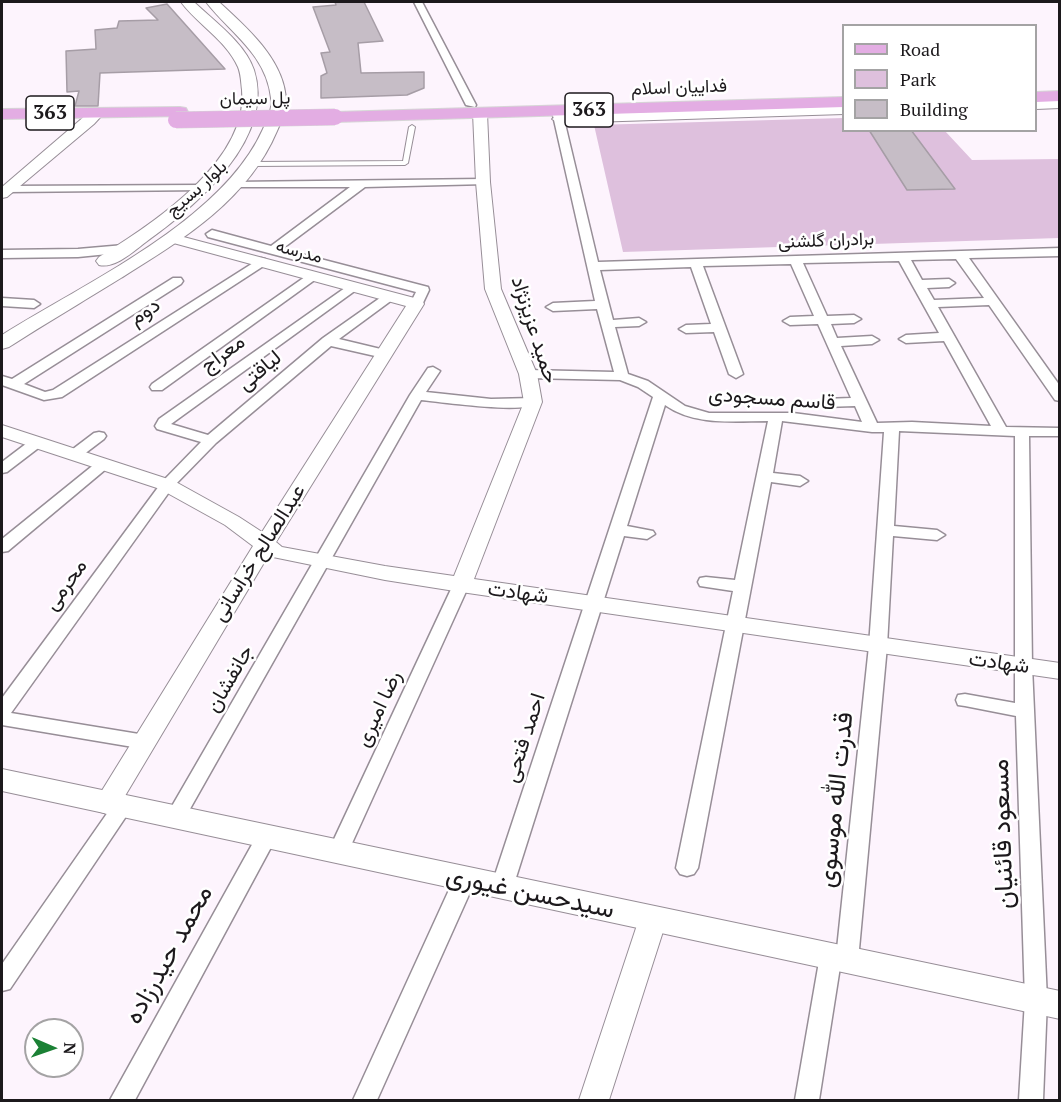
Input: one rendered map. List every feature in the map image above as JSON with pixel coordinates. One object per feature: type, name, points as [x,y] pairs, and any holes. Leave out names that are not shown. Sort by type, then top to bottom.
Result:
[{"type":"main road","name":"بلوار بسیج","points":[[10,318],[124,249],[164,220],[201,188],[230,154],[240,135],[250,104],[247,71],[240,58],[187,2]]},
{"type":"main road","name":"بلوار بسیج","points":[[2,343],[191,224],[234,185],[252,164],[269,135],[279,101],[272,69],[264,55],[212,2]]},
{"type":"main road","points":[[1037,89],[1059,88]]},
{"type":"main road","name":"فداییان اسلام","points":[[335,113],[842,94]]},
{"type":"main road","points":[[1037,97],[1059,96]]},
{"type":"main road","name":"فداییان اسلام","points":[[476,109],[558,115],[842,102]]},
{"type":"main road","name":"پل سیمان","points":[[94,117],[335,113]]},
{"type":"main road","name":"363","points":[[2,114],[94,117]]},
{"type":"main road","name":"363","points":[[2,123],[94,117]]},
{"type":"main road","name":"سیدحسن غیوری","points":[[2,780],[266,838],[1048,1002]]},
{"type":"street","points":[[418,2],[476,109]]},
{"type":"street","points":[[1037,105],[1059,104]]},
{"type":"street","name":"حمید عزیزنژاد","points":[[461,585],[533,402],[528,374],[493,289],[476,109]]},
{"type":"street","points":[[622,376],[558,115],[842,110]]},
{"type":"street","points":[[8,186],[94,117]]},
{"type":"street","points":[[234,185],[483,182]]},
{"type":"street","points":[[273,250],[363,183]]},
{"type":"street","points":[[8,186],[201,188]]},
{"type":"street","points":[[212,234],[423,290],[416,304]]},
{"type":"street","name":"مدرسه","points":[[171,238],[416,304]]},
{"type":"street","points":[[2,254],[78,253],[124,249]]},
{"type":"street","name":"برادران گلشنی","points":[[594,266],[1059,252]]},
{"type":"street","points":[[960,255],[1059,397]]},
{"type":"street","points":[[903,256],[1001,431]]},
{"type":"street","points":[[795,260],[872,428]]},
{"type":"street","name":"دوم","points":[[8,382],[50,396],[57,394],[261,262]]},
{"type":"street","points":[[696,263],[736,374]]},
{"type":"street","points":[[157,387],[312,276]]},
{"type":"street","points":[[8,382],[177,281]]},
{"type":"street","points":[[918,284],[949,283]]},
{"type":"street","name":"معراج","points":[[211,440],[162,426],[164,422],[352,287]]},
{"type":"street","name":"لیاقتی","points":[[167,485],[211,440],[328,341],[387,297]]},
{"type":"street","points":[[2,302],[34,304]]},
{"type":"street","points":[[929,304],[993,302]]},
{"type":"street","name":"عبدالصالح خراسانی","points":[[114,805],[144,741],[416,304]]},
{"type":"street","points":[[553,307],[605,314],[639,322]]},
{"type":"street","points":[[605,314],[629,311]]},
{"type":"street","points":[[789,321],[854,319]]},
{"type":"street","points":[[686,329],[719,328]]},
{"type":"street","points":[[906,339],[948,337]]},
{"type":"street","points":[[832,342],[872,340]]},
{"type":"street","points":[[328,341],[384,354]]},
{"type":"street","name":"جانفشان","points":[[176,818],[417,395],[433,371]]},
{"type":"street","name":"قاسم مسجودی","points":[[528,374],[622,376],[643,384],[680,409],[709,417],[776,417],[872,428],[963,428],[1059,432]]},
{"type":"street","points":[[417,395],[491,403],[533,402]]},
{"type":"street","name":"احمد فتحی","points":[[502,887],[661,395]]},
{"type":"street","points":[[824,404],[860,402]]},
{"type":"street","points":[[687,868],[776,417]]},
{"type":"street","name":"قدرت الله موسوی","points":[[807,1101],[839,958],[878,646],[892,428]]},
{"type":"street","name":"شهادت","points":[[2,431],[167,485],[232,521],[276,552],[461,585],[1059,671]]},
{"type":"street","name":"مسعود قائنیان","points":[[1022,432],[1025,711],[1048,1002],[1031,1101]]},
{"type":"street","points":[[74,455],[99,436]]},
{"type":"street","points":[[2,469],[36,443]]},
{"type":"street","points":[[2,547],[101,465]]},
{"type":"street","points":[[765,477],[800,481]]},
{"type":"street","name":"محرمی","points":[[2,711],[167,485]]},
{"type":"street","points":[[617,530],[647,534]]},
{"type":"street","points":[[885,530],[937,536]]},
{"type":"street","points":[[706,582],[744,587]]},
{"type":"street","name":"رضا امیری","points":[[338,852],[461,585]]},
{"type":"street","points":[[965,700],[1025,711]]},
{"type":"street","points":[[2,718],[144,741]]},
{"type":"street","points":[[2,982],[114,805]]},
{"type":"street","name":"محمد حیدرزاده","points":[[122,1101],[266,838]]},
{"type":"street","points":[[365,1101],[465,879]]},
{"type":"street","points":[[594,1101],[653,919]]},
{"type":"lane","points":[[252,164],[405,163],[412,127]]},
{"type":"green space","points":[[842,118],[842,132],[946,132],[972,160],[1059,159],[1059,238],[623,252],[594,125]]},
{"type":"building","points":[[335,2],[364,2],[383,41],[358,43],[361,73],[424,72],[424,88],[407,95],[321,98],[321,76],[327,73],[321,53],[330,52],[313,7],[336,5]]},
{"type":"building","points":[[167,4],[225,69],[100,73],[98,106],[75,106],[79,91],[67,92],[66,51],[96,49],[95,30],[117,28],[119,21],[158,20],[146,8]]},
{"type":"building","points":[[870,132],[912,132],[955,189],[907,190]]}]
